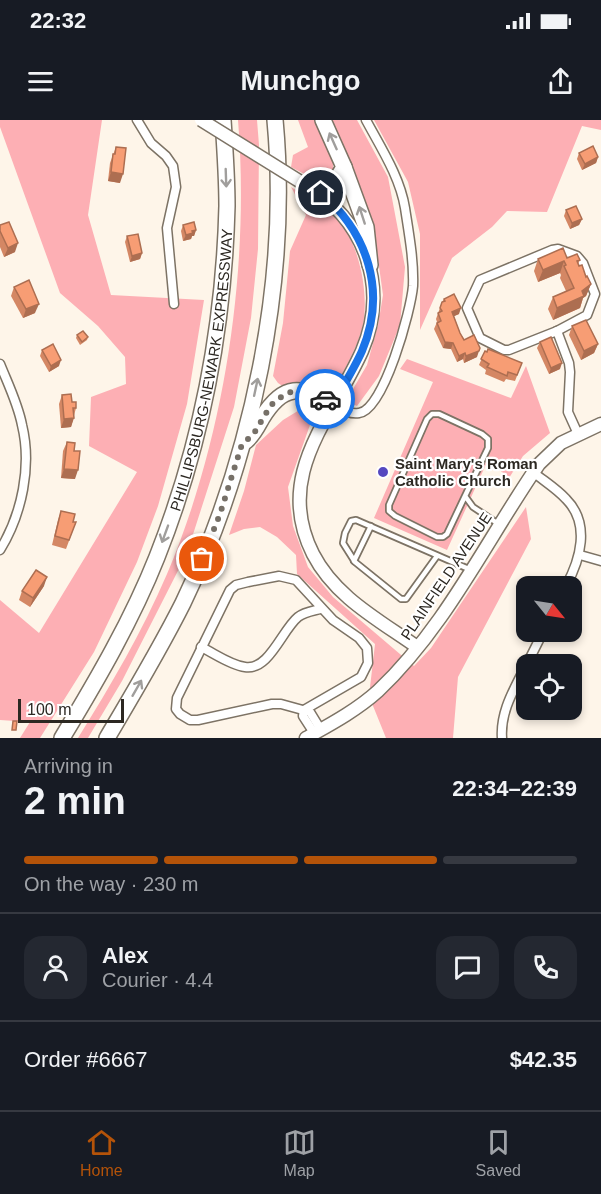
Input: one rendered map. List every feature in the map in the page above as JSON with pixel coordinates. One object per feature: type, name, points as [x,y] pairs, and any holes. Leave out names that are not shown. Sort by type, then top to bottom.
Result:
[{"type":"highway","name":"PHILLIPSBURG-NEWARK EXPRESSWAY","points":[[62,738],[111,654],[145,584],[167,531],[194,445],[210,370],[222,285],[227,204],[223,120]]},
{"type":"highway","points":[[107,738],[158,652],[183,602],[220,514],[242,444],[258,378],[271,295],[279,204],[274,120]]},
{"type":"highway","points":[[323,120],[344,167],[366,227],[370,265]]},
{"type":"highway","points":[[321,193],[335,182],[344,167]]},
{"type":"highway","points":[[242,444],[253,435],[271,405],[285,394],[304,390],[333,404]]},
{"type":"main road","points":[[201,120],[321,193],[347,219],[365,251],[370,265],[372,314],[368,332],[362,352],[315,436],[303,471],[301,510],[308,541],[329,580],[341,592],[417,648]]},
{"type":"main road","name":"PLAINFIELD AVENUE","points":[[314,734],[358,707],[378,691],[417,648],[450,602],[533,472],[552,450],[578,434],[601,424]]},
{"type":"street","points":[[137,120],[151,143],[166,156],[173,166],[176,187],[167,228],[174,304]]},
{"type":"street","points":[[333,404],[353,413],[370,408],[389,372],[411,301],[412,259],[404,205],[394,173],[366,120]]},
{"type":"street","points":[[552,250],[563,250],[580,259],[595,294],[590,310],[584,318],[557,332],[509,350],[498,348],[484,341],[476,333],[467,308],[468,303],[477,285],[484,278],[552,250]]},
{"type":"street","points":[[557,332],[569,363],[568,412],[578,434]]},
{"type":"street","points":[[0,364],[20,415],[26,453],[24,484],[8,535],[0,550]]},
{"type":"street","points":[[533,472],[568,500],[573,507],[582,538],[580,555],[571,576]]},
{"type":"street","points":[[580,555],[601,561]]},
{"type":"street","points":[[279,576],[299,583],[320,609],[364,643],[369,658],[361,677],[304,710],[272,704],[207,720],[190,720],[180,714],[176,703],[201,647],[230,590],[236,585],[279,576]]},
{"type":"street","points":[[201,647],[241,666],[254,667],[266,658],[298,618],[305,613],[320,609]]},
{"type":"street","points":[[502,738],[504,715],[516,686]]},
{"type":"street","points":[[304,710],[303,716],[314,734]]},
{"type":"lane","points":[[432,414],[439,414],[488,439],[488,447],[465,496],[447,534],[443,537],[437,537],[394,516],[389,511],[389,505],[427,419],[432,414]]},
{"type":"lane","points":[[465,496],[472,507],[500,525]]},
{"type":"lane","points":[[437,556],[406,599],[401,599],[354,561],[343,543],[345,532],[351,520],[356,520],[471,570]]},
{"type":"lane","points":[[354,561],[371,526]]},
{"type":"shaded area","points":[[0,120],[102,120],[88,215],[111,295],[204,300],[187,404],[158,506],[137,562],[94,652],[40,738],[20,738],[30,722],[0,720],[0,600],[39,633],[137,472],[89,446],[91,397],[126,384],[125,357],[98,326],[60,293],[0,127]]},
{"type":"shaded area","points":[[238,120],[257,120],[259,145],[258,249],[251,318],[234,407],[187,553],[122,681],[88,738],[78,738],[126,658],[157,596],[187,521],[204,466],[229,351],[236,293],[241,176]]},
{"type":"shaded area","points":[[298,120],[316,120],[333,160],[333,172],[323,184],[291,167],[293,155],[308,147]]},
{"type":"shaded area","points":[[332,120],[357,120],[388,177],[405,267],[400,325],[379,376],[357,406],[346,401],[367,365],[378,325],[383,295],[368,212]]},
{"type":"shaded area","points":[[374,120],[601,120],[601,130],[582,126],[547,212],[507,211],[492,227],[452,258],[420,330],[420,234],[408,182]]},
{"type":"shaded area","points":[[291,187],[330,212],[339,221],[354,246],[362,276],[365,305],[362,328],[351,357],[331,394],[302,384],[284,387],[273,376],[283,323],[290,251],[306,215]]},
{"type":"shaded area","points":[[407,359],[511,398],[526,366],[550,433],[523,456],[509,478],[488,460],[447,550],[374,518],[433,382],[400,369]]},
{"type":"shaded area","points":[[316,408],[288,487],[293,526],[308,567],[333,597],[414,666],[431,648],[526,507],[531,539],[458,677],[453,738],[386,738],[369,696],[375,644],[297,574],[296,555],[277,537],[260,527],[244,529],[229,535],[256,445],[283,420],[301,409]]},
{"type":"building","points":[[593,146],[598,157],[585,164],[579,153]]},
{"type":"building","points":[[116,147],[126,148],[123,174],[111,172]]},
{"type":"building","points":[[576,206],[582,219],[572,223],[566,210]]},
{"type":"building","points":[[9,222],[18,243],[8,248],[0,231],[0,225]]},
{"type":"building","points":[[194,222],[196,230],[186,235],[183,225]]},
{"type":"building","points":[[138,234],[142,253],[132,256],[127,236]]},
{"type":"building","points":[[563,248],[567,258],[577,254],[580,260],[577,261],[579,266],[582,265],[591,284],[582,291],[584,296],[557,308],[553,297],[574,288],[564,266],[566,265],[564,261],[543,270],[538,259]]},
{"type":"building","points":[[29,280],[39,304],[26,309],[14,287]]},
{"type":"building","points":[[454,294],[461,308],[452,312],[460,333],[464,340],[474,335],[480,348],[479,351],[466,356],[465,353],[459,356],[453,343],[445,342],[437,323],[441,321],[438,313],[442,311],[440,308],[442,302]]},
{"type":"building","points":[[586,320],[598,344],[584,351],[572,326]]},
{"type":"building","points":[[83,331],[88,337],[82,342],[77,335]]},
{"type":"building","points":[[551,337],[562,363],[551,368],[540,342]]},
{"type":"building","points":[[53,344],[61,360],[51,366],[42,350]]},
{"type":"building","points":[[488,349],[522,363],[517,375],[508,372],[507,376],[487,367],[489,364],[481,359]]},
{"type":"building","points":[[71,394],[72,402],[76,402],[76,408],[73,408],[74,418],[64,419],[62,395]]},
{"type":"building","points":[[67,442],[75,443],[74,451],[80,451],[78,470],[64,469]]},
{"type":"building","points":[[61,511],[75,514],[73,522],[76,522],[69,540],[55,536]]},
{"type":"building","points":[[36,570],[47,577],[33,598],[22,591]]},
{"type":"building","points":[[13,721],[17,721],[16,730],[12,730]]},
{"type":"way so far","points":[[202,559],[220,514],[242,444],[253,435],[264,414],[278,399],[291,391],[304,390],[325,399]]},
{"type":"place","name":"Saint Mary's Roman Catholic Church","points":[[383,472]]},
{"type":"route","points":[[321,193],[347,219],[359,239],[370,265],[372,293],[372,314],[362,352],[333,404],[325,399]]}]
